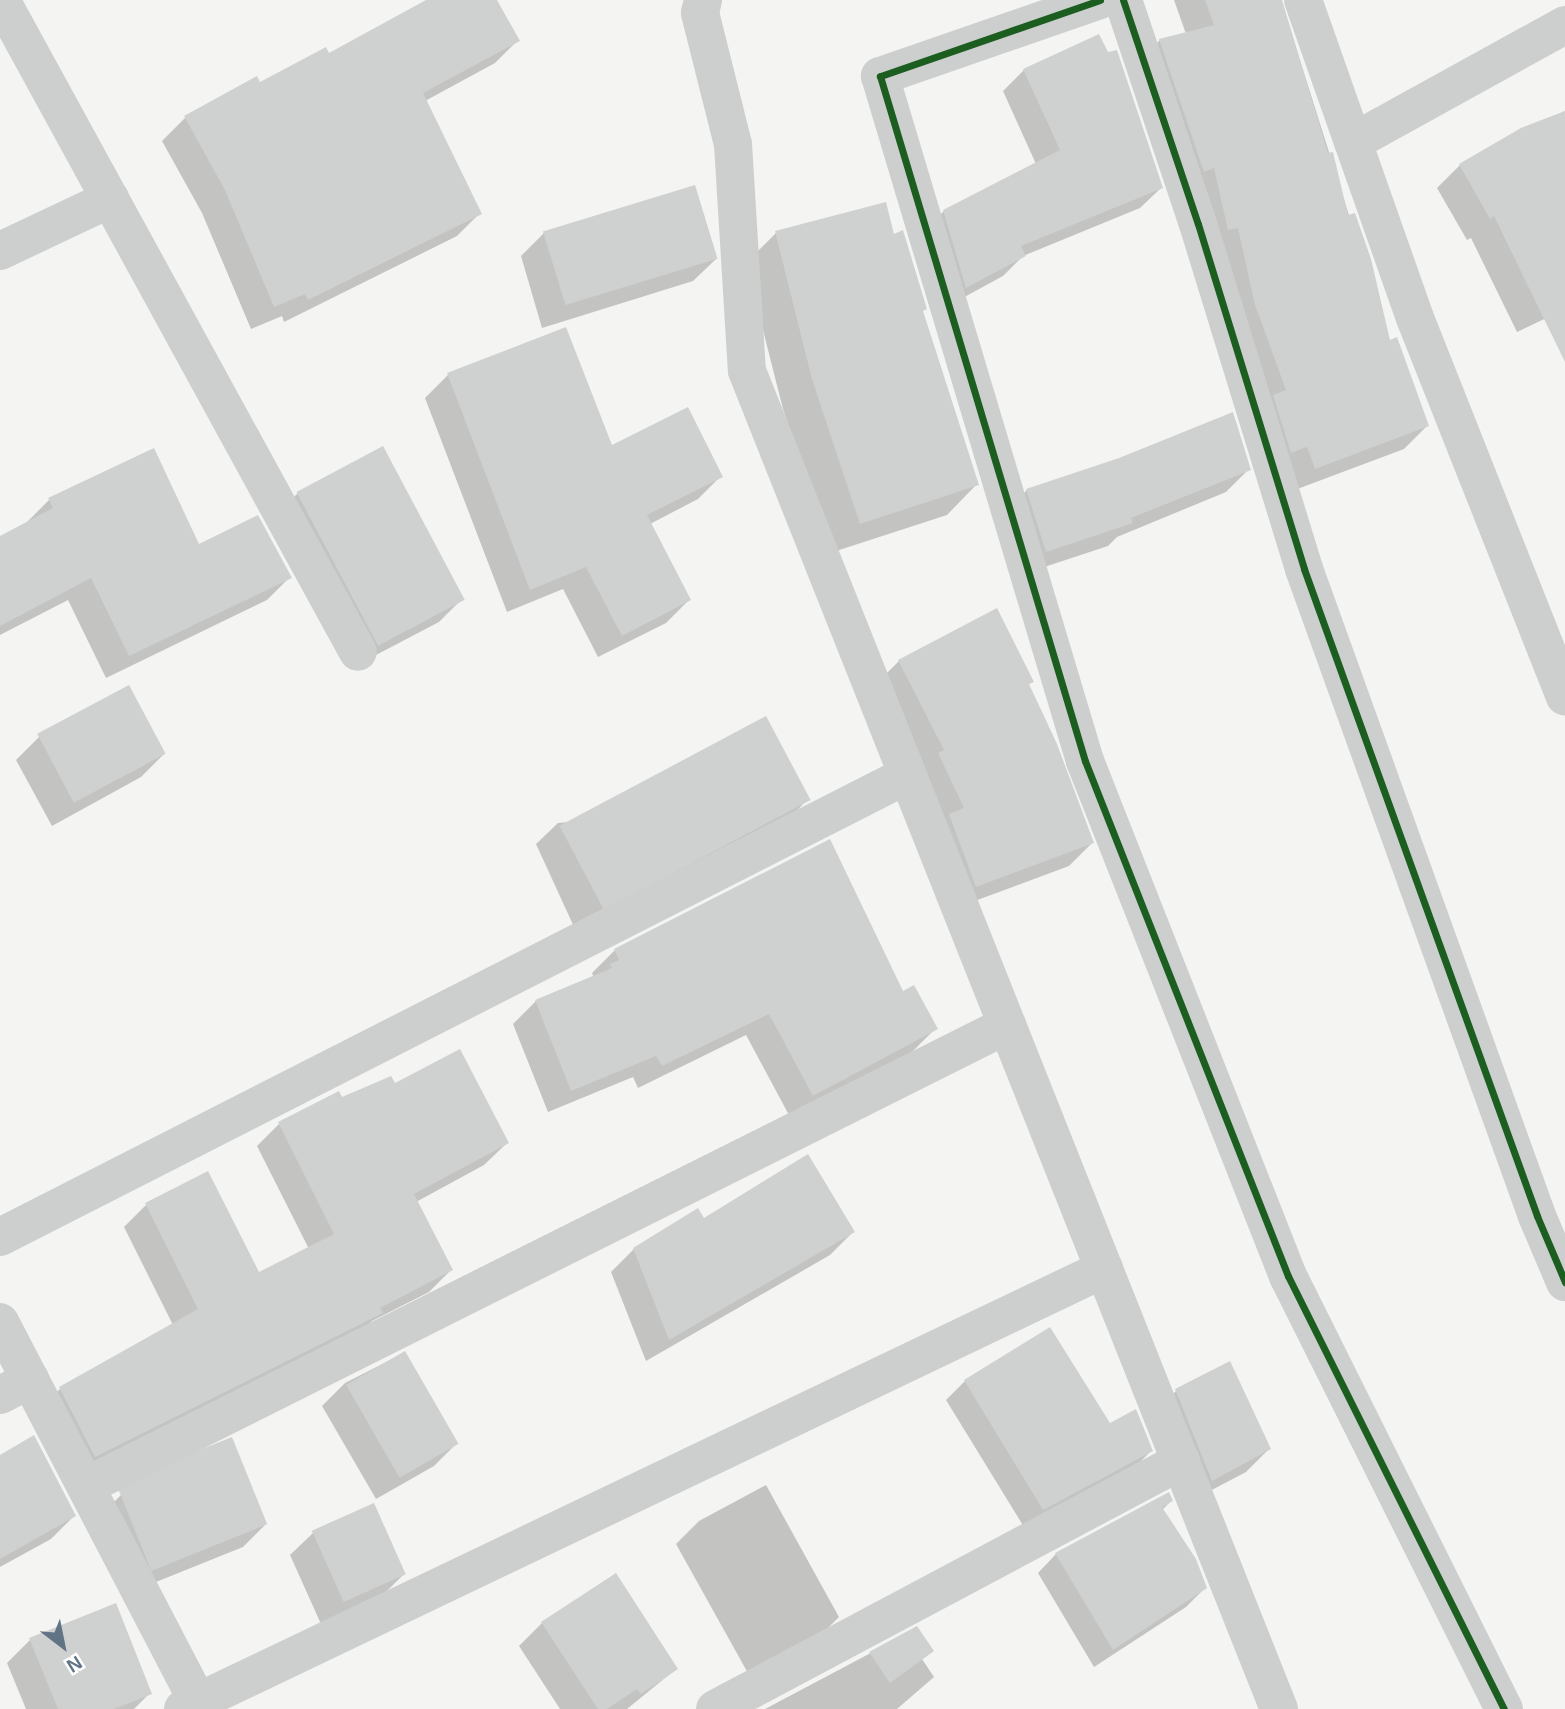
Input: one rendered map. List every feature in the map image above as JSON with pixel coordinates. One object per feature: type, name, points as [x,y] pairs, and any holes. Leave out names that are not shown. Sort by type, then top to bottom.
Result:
[{"type":"street","points":[[1,0],[358,652]]},
{"type":"street","points":[[703,0],[700,13],[733,144],[747,372],[1279,1709]]},
{"type":"street","points":[[1101,0],[880,76],[1085,761],[1289,1276],[1503,1709]]},
{"type":"street","points":[[1123,0],[1198,224],[1304,569],[1537,1216],[1565,1282]]},
{"type":"street","points":[[1303,0],[1415,318],[1565,696]]},
{"type":"street","points":[[1353,142],[1565,25]]},
{"type":"street","points":[[0,251],[110,199]]},
{"type":"street","points":[[0,1237],[908,775]]},
{"type":"street","points":[[86,1486],[1007,1025]]},
{"type":"street","points":[[0,1322],[15,1388],[86,1486],[191,1706],[1104,1269]]},
{"type":"street","points":[[715,1709],[1181,1461]]},
{"type":"building","points":[[426,0],[497,0],[520,41],[423,93],[482,214],[308,300],[305,294],[274,307],[225,190],[184,116],[257,76],[260,82],[326,47],[329,53]]},
{"type":"building","points":[[1205,0],[1282,0],[1328,153],[1333,152],[1348,215],[1355,213],[1371,259],[1390,340],[1397,337],[1429,426],[1315,469],[1307,447],[1291,453],[1273,395],[1286,390],[1255,305],[1238,228],[1228,230],[1214,168],[1204,172],[1159,39],[1214,25]]},
{"type":"building","points":[[1099,34],[1108,52],[1117,50],[1163,188],[1021,246],[1026,256],[966,288],[943,210],[1060,150],[1023,69]]},
{"type":"building","points":[[1565,111],[1565,362],[1494,216],[1490,219],[1459,164],[1521,128]]},
{"type":"building","points":[[695,185],[718,259],[565,305],[543,231]]},
{"type":"building","points":[[886,202],[894,234],[903,230],[927,309],[923,311],[979,485],[860,524],[812,379],[775,231]]},
{"type":"building","points":[[566,327],[612,445],[688,407],[723,477],[647,515],[691,600],[622,636],[586,567],[530,590],[447,373]]},
{"type":"building","points":[[1233,412],[1251,470],[1131,518],[1133,523],[1046,552],[1026,489],[1119,458]]},
{"type":"building","points":[[383,446],[465,600],[378,646],[296,492]]},
{"type":"building","points":[[154,448],[199,544],[258,515],[292,578],[129,656],[91,578],[0,626],[0,536],[53,508],[48,498]]},
{"type":"building","points":[[997,608],[1034,682],[1029,684],[1057,744],[1094,843],[976,887],[949,814],[964,808],[938,753],[944,750],[898,660]]},
{"type":"building","points":[[129,685],[166,754],[74,803],[37,734]]},
{"type":"building","points":[[766,716],[811,800],[604,910],[559,826]]},
{"type":"building","points":[[830,839],[903,991],[914,985],[938,1029],[813,1096],[769,1014],[662,1066],[656,1056],[571,1091],[535,1000],[612,968],[610,964],[619,960],[614,949]]},
{"type":"building","points":[[460,1049],[509,1143],[414,1194],[453,1270],[380,1308],[383,1313],[95,1457],[59,1387],[198,1309],[145,1203],[208,1171],[259,1272],[334,1234],[278,1122],[339,1091],[342,1097],[391,1076],[395,1083]]},
{"type":"building","points":[[808,1154],[855,1232],[669,1340],[633,1248],[698,1208],[704,1218]]},
{"type":"building","points":[[1050,1327],[1110,1423],[1136,1409],[1153,1451],[1043,1510],[964,1380]]},
{"type":"building","points":[[405,1351],[458,1444],[400,1478],[346,1385]]},
{"type":"building","points":[[1230,1361],[1271,1449],[1212,1481],[1175,1389]]},
{"type":"building","points":[[34,1435],[76,1516],[0,1559],[0,1455]]},
{"type":"building","points":[[232,1437],[267,1524],[151,1571],[116,1484]]},
{"type":"building","points":[[1169,1492],[1173,1501],[1162,1507],[1196,1559],[1207,1588],[1113,1650],[1055,1553]]},
{"type":"building","points":[[374,1503],[406,1574],[344,1602],[312,1531]]},
{"type":"building","points":[[616,1573],[678,1669],[641,1694],[637,1689],[607,1709],[598,1709],[541,1622]]},
{"type":"building","points":[[116,1603],[152,1694],[114,1709],[58,1709],[29,1638]]},
{"type":"building","points":[[917,1626],[934,1651],[890,1683],[869,1652]]},
{"type":"cycle path","points":[[1100,0],[880,76],[1085,761],[1288,1276],[1504,1709]]},
{"type":"cycle path","points":[[1123,0],[1198,224],[1304,569],[1537,1216],[1565,1282]]}]
